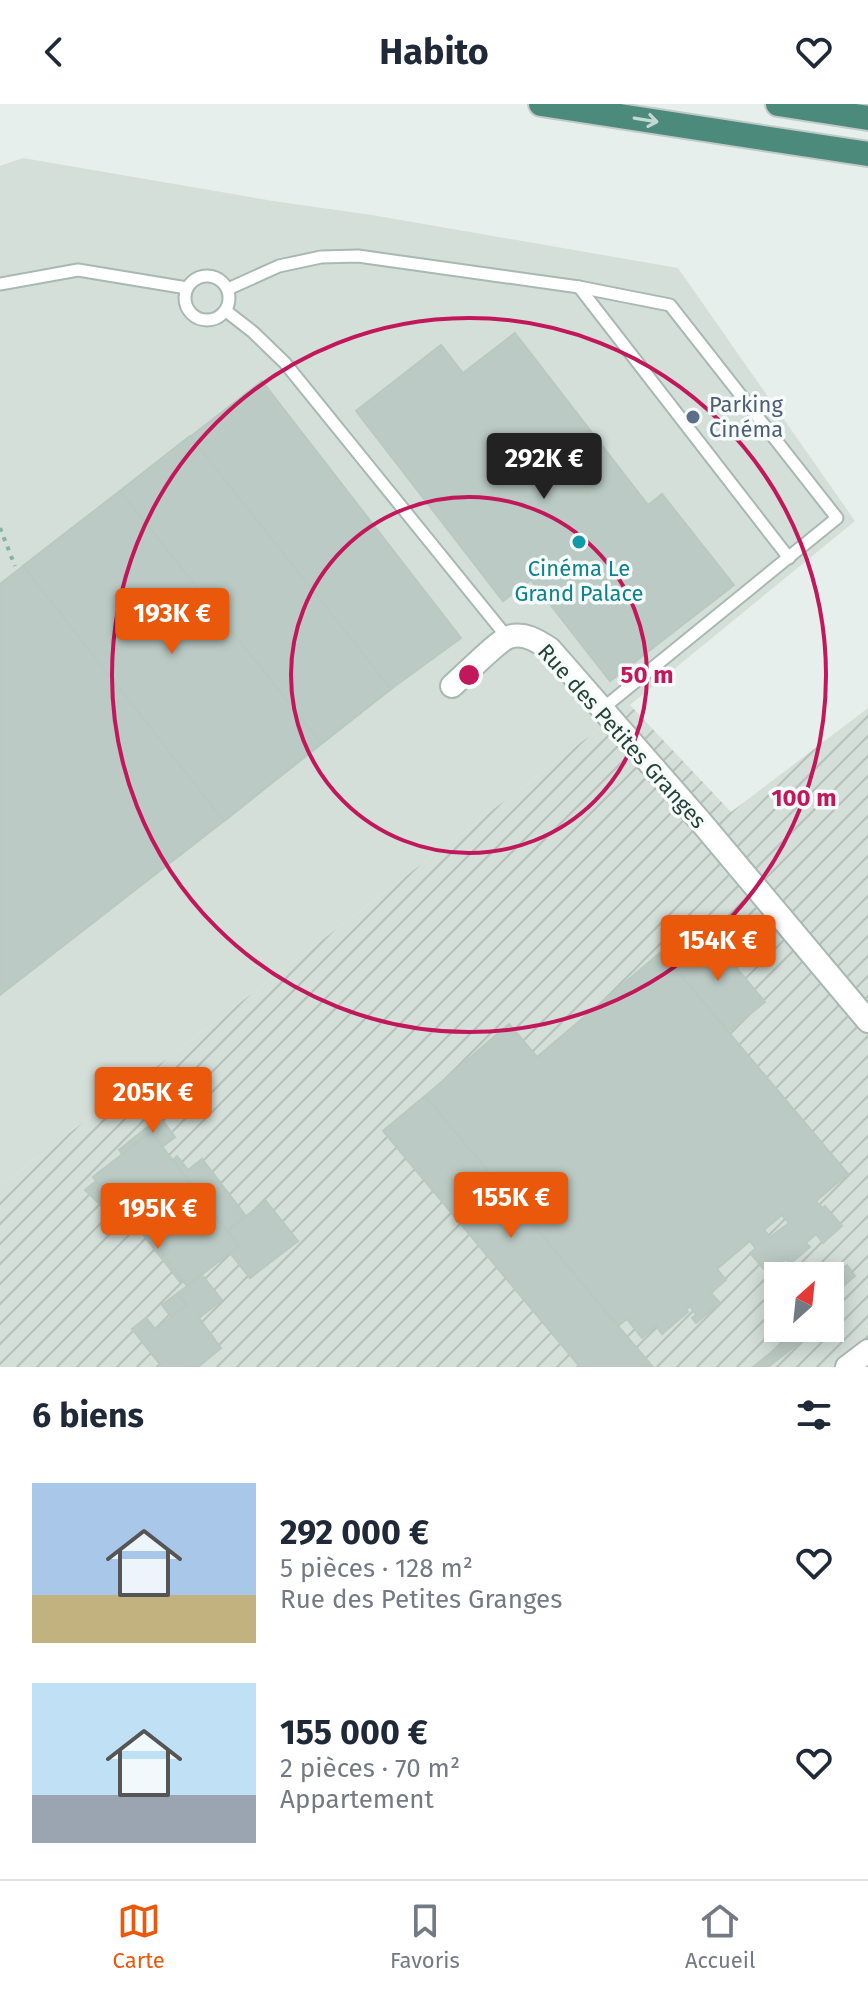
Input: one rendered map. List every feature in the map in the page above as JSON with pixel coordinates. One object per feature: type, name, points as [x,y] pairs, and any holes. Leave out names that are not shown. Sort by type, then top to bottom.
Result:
[{"type":"highway","points":[[541,104],[868,154]]},
{"type":"highway","points":[[778,104],[868,118]]},
{"type":"street","name":"Rue des Petites Granges","points":[[452,686],[507,637],[520,635],[550,649],[868,1021]]},
{"type":"street","points":[[847,1367],[868,1351]]},
{"type":"lane","points":[[228,289],[279,266],[321,257],[358,256],[579,287],[670,305],[837,518],[602,709]]},
{"type":"lane","points":[[0,284],[78,270],[187,288]]},
{"type":"lane","points":[[208,275],[223,282],[228,289],[229,304],[219,317],[200,319],[187,306],[187,288],[193,281],[208,275]]},
{"type":"lane","points":[[579,287],[789,558]]},
{"type":"lane","points":[[226,311],[285,363],[507,637]]},
{"type":"path","points":[[0,528],[15,566]]},
{"type":"shaded area","points":[[23,158],[678,268],[855,521],[630,705],[0,1186],[0,166]]},
{"type":"shaded area","points":[[630,705],[731,812],[868,708],[868,1367],[0,1367],[0,1186]]},
{"type":"building","name":"Cinéma Le Grand Palace","points":[[515,333],[648,505],[662,494],[734,585],[610,681],[531,580],[503,601],[356,411],[441,345],[463,373]]},
{"type":"building","points":[[262,381],[461,638],[391,689],[0,995],[0,584]]},
{"type":"building","points":[[190,436],[391,689],[321,743],[120,491]]},
{"type":"building","points":[[120,491],[321,743],[224,821],[23,566]]},
{"type":"building","points":[[708,934],[765,1002],[728,1032],[671,963]]},
{"type":"building","points":[[661,952],[848,1174],[816,1201],[822,1208],[825,1206],[842,1226],[823,1243],[816,1234],[806,1243],[810,1247],[792,1262],[786,1259],[782,1262],[764,1262],[764,1269],[750,1253],[756,1249],[750,1241],[717,1269],[726,1280],[711,1293],[720,1303],[696,1323],[692,1318],[696,1315],[690,1306],[686,1310],[688,1312],[662,1334],[656,1326],[642,1338],[627,1319],[618,1326],[425,1096],[509,1024],[537,1057]],"holes":[[[782,1215],[789,1223],[770,1237],[764,1230]]]},
{"type":"building","points":[[425,1096],[653,1367],[580,1367],[383,1131]]},
{"type":"building","points":[[160,1117],[175,1137],[162,1147],[151,1132],[122,1154],[119,1150]]},
{"type":"building","points":[[151,1132],[239,1246],[187,1286],[133,1216],[127,1220],[115,1205],[111,1205],[93,1177]]},
{"type":"building","points":[[177,1156],[188,1170],[202,1159],[246,1216],[227,1231],[173,1160]]},
{"type":"building","points":[[96,1181],[111,1205],[115,1205],[127,1220],[123,1223],[85,1190]]},
{"type":"building","points":[[266,1201],[298,1241],[250,1278],[230,1253],[239,1246],[227,1231]]},
{"type":"building","points":[[137,1221],[182,1280],[180,1282],[135,1224]]},
{"type":"building","points":[[847,1265],[855,1276],[844,1285],[844,1267]]},
{"type":"building","points":[[202,1275],[222,1300],[199,1318],[221,1348],[198,1367],[162,1367],[132,1329],[146,1318],[155,1329],[171,1317],[186,1305],[178,1293]]},
{"type":"building","points":[[178,1293],[186,1305],[171,1317],[162,1305]]},
{"type":"building","points":[[784,1342],[800,1342],[768,1367],[753,1367]]},
{"type":"place","name":"Parking Cinéma","points":[[693,417]]},
{"type":"place","name":"Cinéma Le Grand Palace","points":[[579,542]]}]
